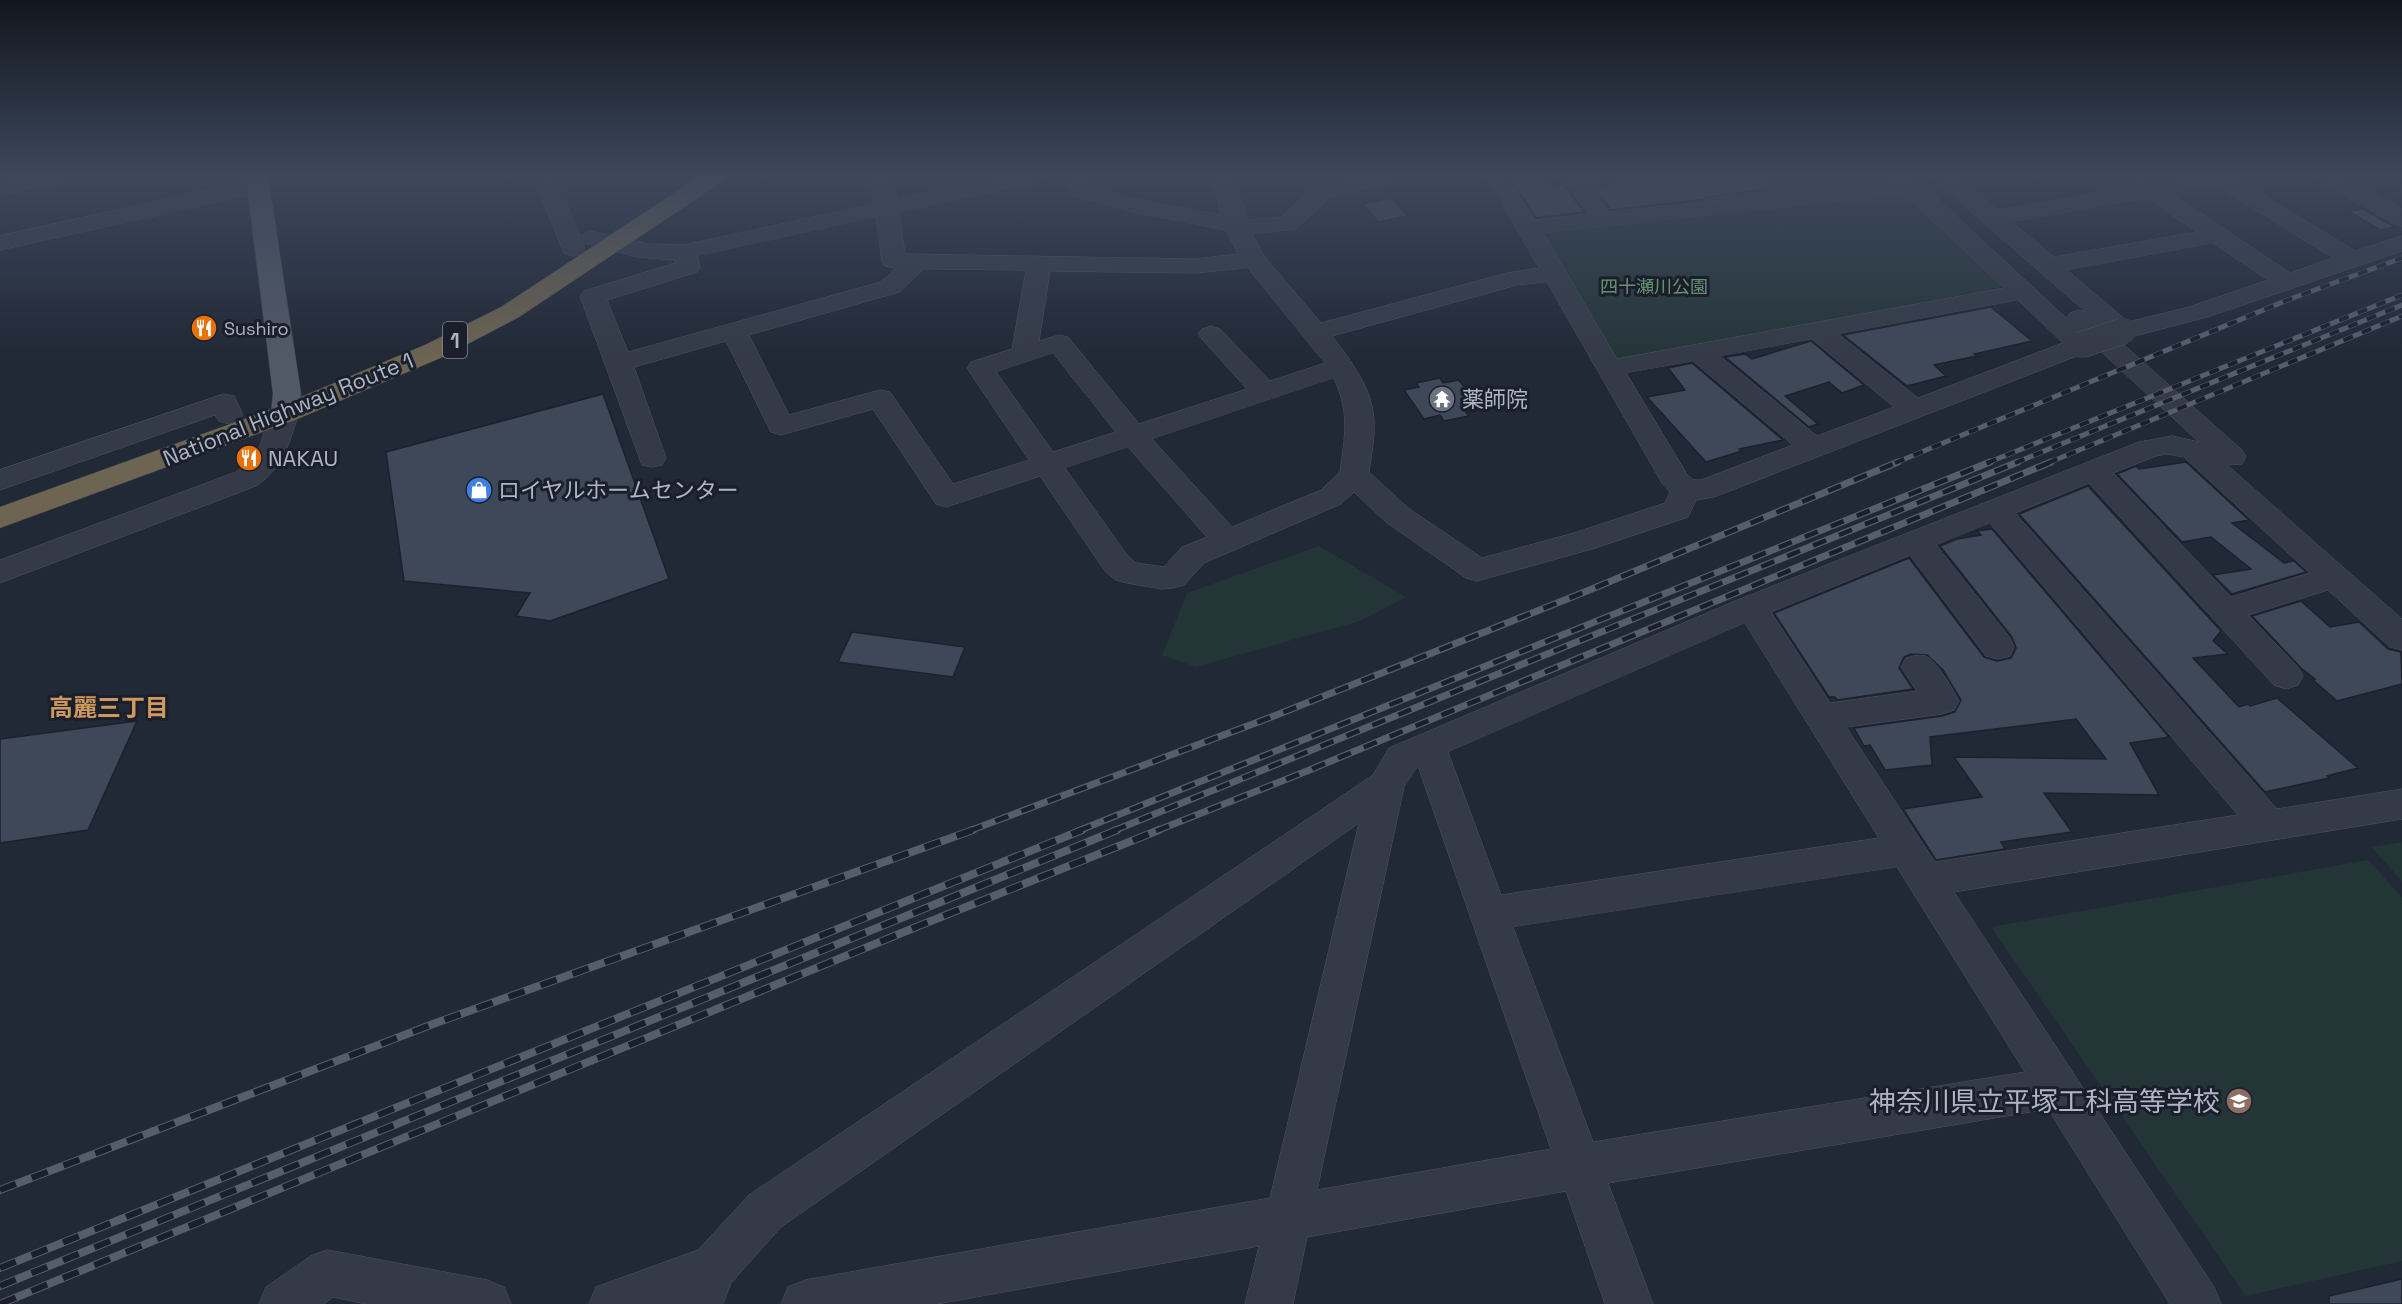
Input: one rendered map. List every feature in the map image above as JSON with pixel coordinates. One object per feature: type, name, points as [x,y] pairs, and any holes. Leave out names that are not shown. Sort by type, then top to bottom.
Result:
[{"type":"highway","name":"National Highway Route 1","points":[[0,496],[229,415],[286,404],[497,299],[590,237]]},
{"type":"highway","name":"National Highway Route 1","points":[[0,518],[286,404],[436,350],[510,312],[626,237]]},
{"type":"main road","points":[[265,237],[286,404]]},
{"type":"street","points":[[0,243],[26,237]]},
{"type":"street","points":[[578,237],[581,243],[614,245],[657,253],[684,252],[752,237]]},
{"type":"street","points":[[890,237],[894,261],[1195,266],[1254,260]]},
{"type":"street","points":[[1227,540],[1134,435],[1059,343],[980,368],[1116,563],[1127,572],[1162,578],[1173,577],[1192,555],[1331,497],[1354,475],[1360,415],[1350,380],[1254,260],[1242,237]]},
{"type":"street","points":[[1532,237],[1677,483],[1695,490]]},
{"type":"street","points":[[1967,237],[2022,292],[2081,345]]},
{"type":"street","points":[[1976,237],[2402,612]]},
{"type":"street","points":[[2015,237],[2123,331]]},
{"type":"street","points":[[2047,266],[2207,237]]},
{"type":"street","points":[[2220,237],[2287,282]]},
{"type":"street","points":[[2318,237],[2353,260]]},
{"type":"street","points":[[1354,475],[1397,515],[1477,570],[1581,542],[1677,510],[1695,490],[1814,448],[2081,345],[2123,331],[2198,312],[2402,243]]},
{"type":"street","points":[[652,458],[593,296],[688,267],[684,252]]},
{"type":"street","points":[[619,363],[890,287],[918,261]]},
{"type":"street","points":[[1024,354],[1039,264]]},
{"type":"street","points":[[1314,333],[1516,278],[1555,274]]},
{"type":"street","points":[[1610,368],[2022,292]]},
{"type":"street","points":[[1816,329],[1914,409]]},
{"type":"street","points":[[734,331],[781,426],[880,398],[946,497],[1341,367]]},
{"type":"street","points":[[1211,334],[1265,392]]},
{"type":"street","points":[[1699,352],[1814,448]]},
{"type":"street","points":[[0,480],[224,402],[229,415]]},
{"type":"street","points":[[0,572],[246,479],[260,470],[276,449],[278,430],[286,404]]},
{"type":"street","points":[[1269,1304],[1386,785],[1402,758],[1751,607],[2149,448],[2175,444],[2194,451],[2402,638]]},
{"type":"street","points":[[2094,471],[2286,676]]},
{"type":"street","points":[[1995,509],[2268,824]]},
{"type":"street","points":[[1916,541],[1998,647]]},
{"type":"street","points":[[2225,610],[2333,578]]},
{"type":"street","points":[[1751,607],[2197,1304]]},
{"type":"street","points":[[1822,717],[1942,701],[1918,667]]},
{"type":"street","points":[[1428,745],[1629,1304]]},
{"type":"street","points":[[613,1304],[706,1286],[765,1211],[1386,785]]},
{"type":"street","points":[[1489,914],[2268,824],[2402,804]]},
{"type":"street","points":[[805,1304],[1580,1166],[2057,1087]]},
{"type":"street","points":[[283,1304],[328,1273],[487,1304]]},
{"type":"green space","name":"四十瀬川公園","points":[[1544,237],[1951,237],[2003,287],[1618,360],[1612,358]]},
{"type":"green space","points":[[1319,546],[1406,597],[1360,621],[1196,667],[1162,655],[1187,593]]},
{"type":"green space","points":[[2402,842],[2402,881],[2371,847]]},
{"type":"green space","name":"神奈川県立平塚工科高等学校","points":[[2368,860],[2402,897],[2402,1261],[2246,1296],[1991,927]]},
{"type":"building","points":[[1991,307],[2032,341],[1934,365],[1946,376],[1907,386],[1843,335]]},
{"type":"building","points":[[1811,341],[1864,385],[1842,393],[1829,382],[1785,396],[1818,424],[1809,427],[1725,357],[1745,354],[1752,359]]},
{"type":"building","points":[[1692,363],[1783,440],[1739,449],[1742,451],[1706,462],[1647,397],[1685,390],[1668,368]]},
{"type":"building","name":"薬師院","points":[[1440,378],[1443,383],[1459,380],[1480,408],[1465,411],[1469,416],[1444,421],[1440,415],[1424,419],[1404,390],[1419,387],[1416,383]]},
{"type":"building","points":[[603,394],[669,579],[550,621],[516,616],[530,593],[404,581],[386,452]]},
{"type":"building","points":[[2186,462],[2249,520],[2232,523],[2284,563],[2294,561],[2306,572],[2232,594],[2213,575],[2251,569],[2211,537],[2182,542],[2117,474],[2136,466],[2139,469]]},
{"type":"building","points":[[2088,486],[2221,631],[2213,641],[2228,654],[2193,658],[2239,707],[2277,698],[2358,768],[2327,776],[2329,778],[2265,792],[2019,514]]},
{"type":"building","points":[[1992,529],[2169,737],[2130,743],[2159,795],[2044,793],[2072,832],[2001,842],[2005,849],[1936,860],[1903,809],[1982,797],[1954,757],[2106,759],[2076,719],[1930,737],[1932,765],[1885,770],[1870,745],[1864,746],[1854,728],[1942,716],[1955,712],[1961,700],[1943,670],[1927,655],[1911,654],[1904,657],[1899,668],[1913,689],[1837,700],[1835,697],[1829,697],[1774,613],[1909,558],[1984,657],[1997,661],[2011,658],[2016,648],[2012,637],[1940,546],[1957,539],[1981,535],[1977,531]]},
{"type":"building","points":[[2301,601],[2330,627],[2359,622],[2388,649],[2401,652],[2402,684],[2337,701],[2301,668],[2252,616]]},
{"type":"building","points":[[852,632],[965,647],[953,677],[838,662]]},
{"type":"building","points":[[137,721],[88,830],[0,843],[0,739]]},
{"type":"building","points":[[2402,1279],[2402,1304],[2329,1304],[2329,1296]]},
{"type":"railway","points":[[1895,463],[2290,299],[2402,258]]},
{"type":"railway","points":[[1987,463],[2402,295]]},
{"type":"railway","points":[[2015,463],[2402,305]]},
{"type":"railway","points":[[2048,463],[2402,316]]},
{"type":"railway","points":[[969,831],[1274,716],[1587,591],[1898,462]]},
{"type":"railway","points":[[1078,831],[1990,462]]},
{"type":"railway","points":[[1113,831],[2018,462]]},
{"type":"railway","points":[[1156,831],[1307,771],[2051,462]]},
{"type":"railway","points":[[0,1190],[433,1024],[973,830]]},
{"type":"railway","points":[[0,1268],[1082,830]]},
{"type":"railway","points":[[0,1286],[1117,830]]},
{"type":"railway","points":[[0,1304],[921,925],[1159,830]]},
{"type":"place","name":"Sushiro","points":[[204,328]]},
{"type":"place","name":"薬師院","points":[[1442,399]]},
{"type":"place","name":"NAKAU","points":[[249,458]]},
{"type":"place","name":"ロイヤルホームセンター","points":[[479,490]]},
{"type":"place","name":"神奈川県立平塚工科高等学校","points":[[2239,1101]]},
{"type":"district","name":"高麗三丁目","points":[[109,707]]}]
